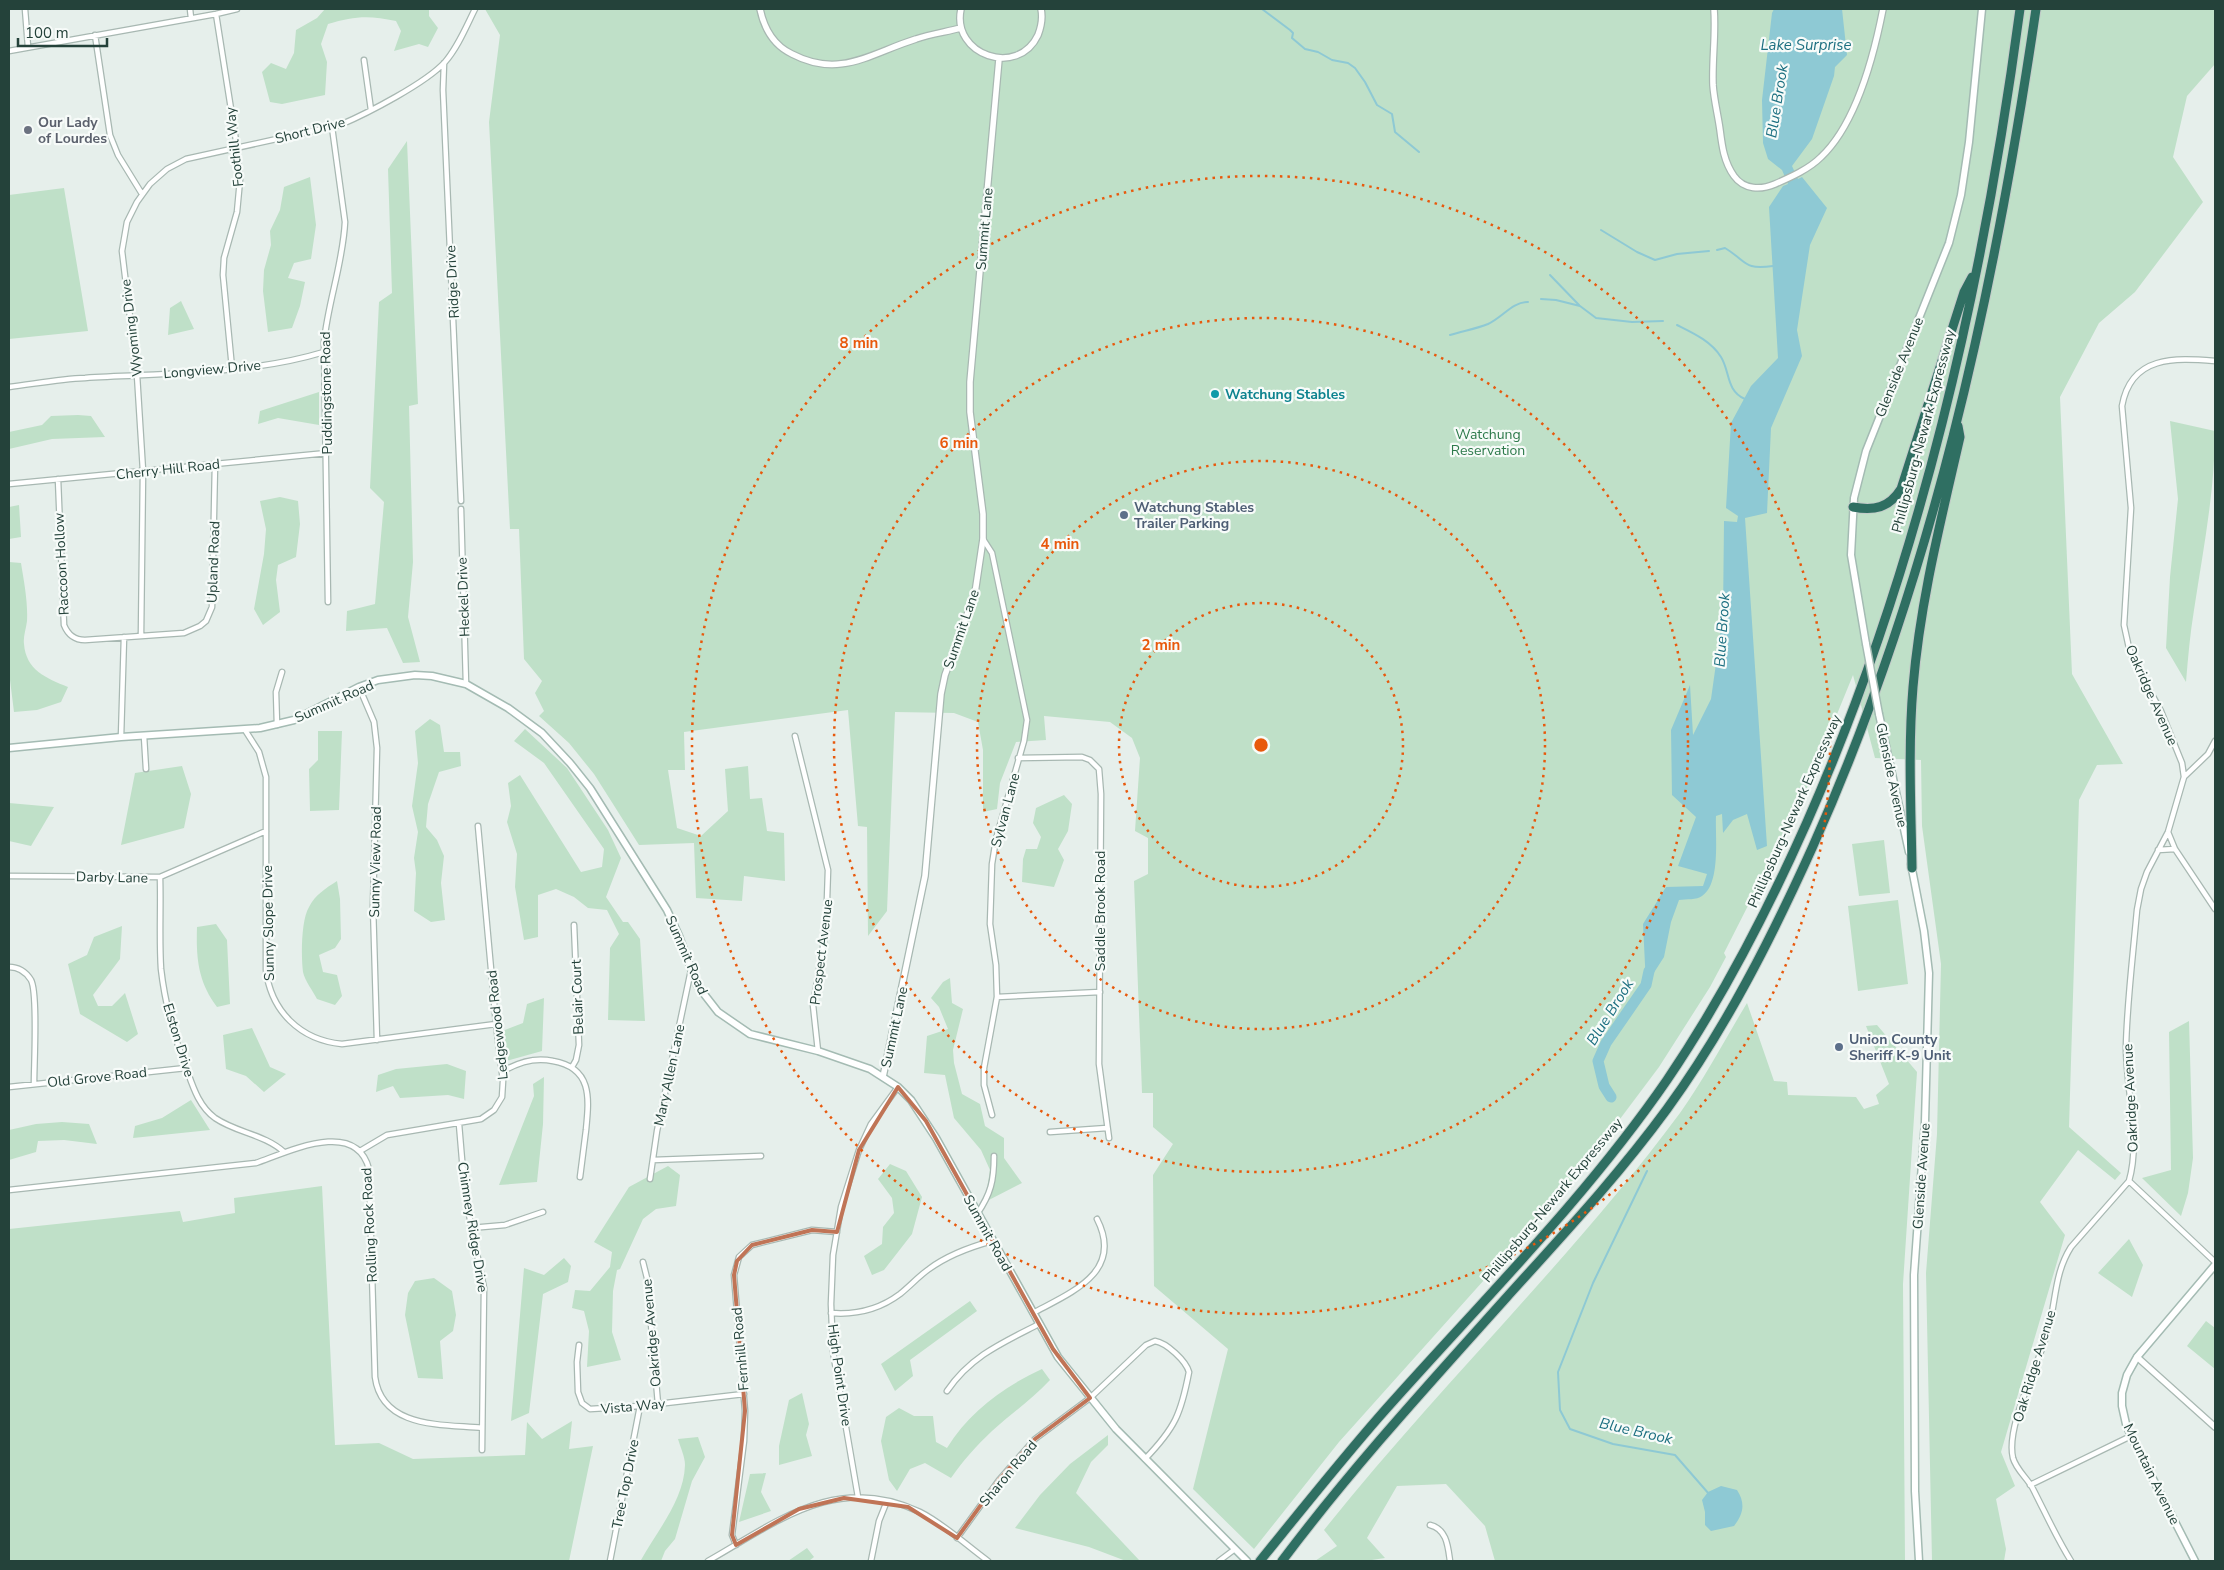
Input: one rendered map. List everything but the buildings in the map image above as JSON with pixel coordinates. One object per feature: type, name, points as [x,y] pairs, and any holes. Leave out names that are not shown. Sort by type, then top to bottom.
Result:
[{"type":"highway","name":"Phillipsburg-Newark Expressway","points":[[1260,1561],[1378,1418],[1552,1224],[1614,1151],[1671,1074],[1726,985],[1776,891],[1821,790],[1860,692],[1887,613],[1926,481],[1953,376],[1976,268],[2003,124],[2020,9]]},
{"type":"highway","name":"Phillipsburg-Newark Expressway","points":[[1282,1561],[1381,1436],[1588,1207],[1665,1112],[1690,1076],[1738,995],[1802,872],[1863,730],[1911,587],[1957,424],[1995,256],[2015,148],[2036,9]]},
{"type":"highway","points":[[1853,507],[1871,510],[1881,507],[1893,500],[1901,489],[1964,292],[1976,268]]},
{"type":"highway","points":[[1912,868],[1910,778],[1916,657],[1928,575],[1960,438],[1957,424]]},
{"type":"main road","name":"Glenside Avenue","points":[[1919,1561],[1915,1492],[1914,1275],[1925,1122],[1929,973],[1924,931],[1879,714],[1851,555],[1853,507],[1866,451],[1939,268],[1954,224],[1961,195],[1969,142],[1982,9]]},
{"type":"main road","name":"Summit Road","points":[[9,748],[122,737],[245,730],[277,725],[294,720],[359,687],[378,680],[415,675],[451,679],[466,684],[528,721],[560,751],[580,775],[667,910],[691,970],[711,1005],[738,1028],[764,1038],[818,1051],[858,1064],[898,1087],[911,1100],[926,1122],[1058,1357],[1116,1429],[1247,1561]]},
{"type":"main road","name":"Mountain Avenue","points":[[2195,1561],[2131,1436],[2124,1417],[2122,1393],[2127,1375],[2137,1357],[2214,1268]]},
{"type":"street","points":[[25,9],[28,47]]},
{"type":"street","points":[[190,9],[191,18]]},
{"type":"street","points":[[9,51],[237,9]]},
{"type":"street","name":"Short Drive","points":[[142,194],[158,176],[181,161],[196,155],[332,127],[355,119],[428,77],[444,63],[454,49],[475,9]]},
{"type":"street","points":[[760,9],[766,28],[779,46],[804,60],[822,65],[856,62],[914,39],[961,28]]},
{"type":"street","points":[[961,9],[961,28],[966,40],[975,50],[986,56],[999,59],[1019,54],[1035,40],[1041,28],[1041,9]]},
{"type":"street","points":[[1714,9],[1713,86],[1724,156],[1734,176],[1743,184],[1761,188],[1776,184],[1801,171],[1816,162],[1828,150],[1846,121],[1867,72],[1876,44],[1883,9]]},
{"type":"street","name":"Foothill Way","points":[[216,14],[237,147],[240,180],[239,196],[224,258],[223,275],[232,368]]},
{"type":"street","points":[[95,35],[110,135],[120,160],[142,194]]},
{"type":"street","name":"Summit Lane","points":[[883,1077],[926,876],[941,694],[975,593],[984,539],[983,514],[970,420],[970,382],[999,59]]},
{"type":"street","points":[[364,60],[371,110]]},
{"type":"street","name":"Ridge Drive","points":[[444,63],[461,501]]},
{"type":"street","name":"Puddingstone Road","points":[[328,602],[325,327],[344,236],[345,222],[332,127]]},
{"type":"street","name":"Wyoming Drive","points":[[141,636],[142,472],[137,375],[122,251],[127,222],[142,194]]},
{"type":"street","name":"Longview Drive","points":[[9,387],[82,378],[287,363],[324,352]]},
{"type":"street","name":"Oakridge Avenue","points":[[2130,1181],[2133,1152],[2126,1048],[2137,910],[2141,889],[2168,832],[2184,777],[2182,763],[2161,712],[2135,664],[2124,625],[2131,508],[2122,406],[2130,384],[2140,372],[2152,365],[2170,359],[2215,361]]},
{"type":"street","name":"Cherry Hill Road","points":[[9,484],[326,453]]},
{"type":"street","name":"Upland Road","points":[[141,636],[191,631],[200,626],[210,614],[213,600],[214,464]]},
{"type":"street","name":"Raccoon Hollow","points":[[58,480],[66,629],[72,636],[82,640],[141,636]]},
{"type":"street","name":"Heckel Drive","points":[[461,509],[466,684]]},
{"type":"street","name":"Sylvan Lane","points":[[984,539],[992,552],[1027,720],[1024,742],[996,839],[992,864],[990,924],[997,980],[997,997],[984,1068],[984,1085],[992,1115]]},
{"type":"street","points":[[122,737],[124,637]]},
{"type":"street","points":[[277,725],[276,692],[282,672]]},
{"type":"street","name":"Sunny View Road","points":[[359,687],[372,716],[377,748],[373,906],[377,1040]]},
{"type":"street","name":"Sunny Slope Drive","points":[[245,730],[256,744],[265,768],[266,970],[268,986],[275,1002],[289,1021],[302,1032],[317,1039],[342,1044],[496,1024]]},
{"type":"street","points":[[144,736],[146,769]]},
{"type":"street","name":"Prospect Avenue","points":[[794,736],[828,870],[825,933],[813,1005],[818,1051]]},
{"type":"street","points":[[2184,777],[2208,754],[2215,741]]},
{"type":"street","name":"Saddle Brook Road","points":[[1018,758],[1082,757],[1090,760],[1099,769],[1099,1064],[1100,1079],[1106,1102],[1109,1138]]},
{"type":"street","name":"Ledgewood Road","points":[[360,1151],[387,1135],[481,1119],[494,1110],[502,1097],[502,1072],[478,826]]},
{"type":"street","name":"Darby Lane","points":[[9,876],[160,877],[266,831]]},
{"type":"street","points":[[2168,832],[2175,849],[2215,909]]},
{"type":"street","points":[[2158,850],[2175,849]]},
{"type":"street","name":"Elston Drive","points":[[160,877],[162,969],[168,1011],[186,1068],[199,1100],[215,1118],[270,1141],[284,1152]]},
{"type":"street","name":"Belair Court","points":[[572,1067],[576,1060],[579,1045],[574,925]]},
{"type":"street","points":[[9,966],[23,971],[33,985],[34,1084]]},
{"type":"street","name":"Mary Allen Lane","points":[[650,1179],[691,970]]},
{"type":"street","points":[[997,997],[1100,992]]},
{"type":"street","points":[[502,1072],[521,1063],[535,1060],[556,1061],[572,1067],[582,1078],[589,1100],[580,1176]]},
{"type":"street","name":"Old Grove Road","points":[[9,1087],[186,1068]]},
{"type":"street","name":"High Point Drive","points":[[858,1497],[837,1378],[831,1313],[832,1255],[847,1185],[859,1150],[871,1124],[898,1087]]},
{"type":"street","name":"Chimney Ridge Drive","points":[[459,1124],[465,1195],[484,1288],[482,1450]]},
{"type":"street","points":[[1050,1132],[1107,1128]]},
{"type":"street","name":"Rolling Rock Road","points":[[9,1190],[256,1163],[284,1152],[337,1141],[349,1143],[360,1151],[369,1170],[375,1377],[378,1392],[390,1408],[407,1419],[482,1428]]},
{"type":"street","points":[[653,1160],[761,1156]]},
{"type":"street","points":[[977,1214],[989,1193],[994,1178],[994,1156]]},
{"type":"street","points":[[2130,1181],[2214,1268]]},
{"type":"street","name":"Oak Ridge Avenue","points":[[2071,1561],[2030,1485],[2015,1463],[2012,1444],[2023,1400],[2049,1326],[2060,1269],[2071,1247],[2130,1181]]},
{"type":"street","points":[[471,1228],[505,1225],[543,1212]]},
{"type":"street","points":[[1033,1313],[1074,1291],[1101,1266],[1105,1252],[1104,1240],[1096,1219]]},
{"type":"street","name":"Fernhill Road","points":[[736,1545],[732,1535],[744,1441],[744,1394],[734,1274],[738,1257],[752,1245],[804,1231],[837,1232]]},
{"type":"street","points":[[831,1313],[852,1313],[881,1305],[899,1295],[928,1269],[960,1251],[992,1240]]},
{"type":"street","name":"Oakridge Avenue","points":[[643,1262],[647,1278],[658,1404]]},
{"type":"street","points":[[947,1391],[959,1373],[989,1350],[1039,1324]]},
{"type":"street","name":"Sharon Road","points":[[957,1538],[999,1480],[1035,1439],[1090,1398],[1150,1342],[1155,1341],[1163,1344],[1186,1365],[1189,1372],[1176,1422],[1165,1439],[1146,1459]]},
{"type":"street","name":"Vista Way","points":[[579,1345],[577,1362],[579,1398],[586,1406],[596,1410],[744,1394]]},
{"type":"street","points":[[2137,1357],[2215,1427]]},
{"type":"street","name":"Tree Top Drive","points":[[610,1561],[640,1406]]},
{"type":"street","points":[[2030,1485],[2131,1436]]},
{"type":"street","points":[[708,1561],[798,1509],[822,1502],[858,1497],[887,1502],[922,1513],[988,1561]]},
{"type":"street","points":[[871,1561],[879,1521],[887,1502]]},
{"type":"street","points":[[1430,1526],[1437,1527],[1443,1534],[1450,1561]]},
{"type":"street","points":[[1219,1561],[1235,1549]]},
{"type":"highlighted area","points":[[898,1087],[926,1121],[1053,1349],[1090,1398],[1035,1439],[999,1480],[957,1538],[908,1507],[844,1498],[799,1509],[736,1545],[732,1535],[745,1411],[734,1275],[737,1261],[752,1245],[812,1230],[837,1232],[859,1150]]},
{"type":"green space","points":[[325,9],[429,9],[429,16],[438,28],[428,47],[419,44],[394,51],[401,31],[396,21],[362,17],[328,24],[321,44],[327,62],[325,95],[282,104],[270,102],[262,72],[271,63],[286,69],[294,53],[296,30],[317,18]]},
{"type":"green space","name":"Watchung Reservation","points":[[485,9],[2215,9],[2215,64],[2187,96],[2173,157],[2203,202],[2135,292],[2099,323],[2060,397],[2072,674],[2123,764],[2097,765],[2079,800],[2069,1127],[2121,1173],[2115,1180],[2078,1150],[2040,1202],[2065,1235],[2001,1452],[2015,1486],[1996,1499],[2006,1549],[2004,1561],[1932,1561],[1926,1273],[1937,1134],[1941,964],[1922,826],[1921,760],[1875,758],[1853,675],[1804,795],[1724,953],[1726,957],[1710,987],[1659,1067],[1578,1175],[1339,1442],[1254,1549],[1193,1489],[1228,1349],[1154,1286],[1153,1175],[1173,1144],[1153,1127],[1153,1093],[1142,1093],[1134,881],[1148,874],[1148,838],[1135,831],[1140,758],[1132,738],[1110,722],[1044,716],[1046,740],[1016,742],[1000,783],[997,809],[983,812],[983,750],[978,722],[954,713],[895,712],[887,911],[868,936],[867,827],[858,826],[848,710],[684,732],[685,770],[668,770],[677,828],[701,836],[728,811],[725,769],[748,766],[750,799],[762,798],[767,831],[784,833],[785,881],[744,876],[742,901],[696,898],[694,843],[639,845],[594,774],[569,743],[539,716],[544,711],[535,693],[542,681],[524,659],[519,529],[510,529],[489,122],[500,35]]},
{"type":"green space","points":[[407,141],[418,404],[409,406],[413,562],[408,617],[420,662],[403,663],[387,628],[346,631],[347,611],[375,604],[384,502],[370,488],[379,302],[392,293],[388,169]]},
{"type":"green space","points":[[310,177],[316,225],[311,259],[294,263],[288,278],[305,282],[300,306],[292,328],[268,332],[263,291],[264,270],[271,245],[270,231],[280,210],[284,187]]},
{"type":"green space","points":[[64,188],[88,331],[9,339],[9,195]]},
{"type":"green space","points":[[181,301],[194,329],[168,335],[170,308]]},
{"type":"green space","points":[[319,392],[319,425],[278,418],[258,424],[260,411]]},
{"type":"green space","points":[[51,416],[91,416],[105,437],[52,439],[9,449],[9,432],[42,425]]},
{"type":"green space","points":[[2170,421],[2215,431],[2211,498],[2191,628],[2186,682],[2166,648],[2170,577],[2178,499]]},
{"type":"green space","points":[[280,497],[298,501],[300,524],[296,557],[278,565],[276,580],[280,612],[263,625],[254,609],[264,554],[266,529],[260,501]]},
{"type":"green space","points":[[19,505],[21,537],[9,539],[9,507]]},
{"type":"green space","points":[[9,562],[21,563],[27,607],[24,644],[29,660],[38,672],[68,687],[61,702],[37,710],[14,712],[9,672]]},
{"type":"green space","points":[[430,719],[440,725],[444,752],[460,752],[461,766],[439,772],[428,804],[426,827],[437,840],[444,856],[441,883],[445,920],[431,922],[414,911],[416,873],[414,858],[418,832],[412,806],[418,763],[415,731]]},
{"type":"green space","points":[[525,729],[567,768],[608,830],[621,858],[606,897],[623,922],[628,922],[640,939],[645,1021],[608,1020],[610,948],[619,934],[607,910],[588,908],[574,897],[556,889],[538,895],[538,937],[524,940],[515,887],[517,854],[507,822],[511,806],[508,783],[520,775],[581,872],[602,867],[604,849],[544,763],[514,741]]},
{"type":"green space","points":[[318,731],[342,731],[339,810],[310,811],[309,769],[318,760]]},
{"type":"green space","points":[[182,766],[191,794],[184,828],[121,845],[135,773]]},
{"type":"green space","points":[[1064,795],[1072,804],[1068,831],[1058,849],[1064,860],[1054,887],[1022,882],[1023,859],[1026,849],[1037,849],[1041,837],[1033,823],[1036,808]]},
{"type":"green space","points":[[9,803],[54,807],[31,846],[9,841]]},
{"type":"green space","points":[[1884,840],[1890,893],[1859,896],[1852,844]]},
{"type":"green space","points":[[337,881],[340,899],[341,939],[335,948],[319,955],[323,972],[337,975],[342,996],[335,1005],[317,999],[309,986],[303,972],[302,948],[304,921],[311,903],[325,889]]},
{"type":"green space","points":[[1898,900],[1908,984],[1858,991],[1848,906]]},
{"type":"green space","points":[[216,924],[227,940],[230,1004],[217,1007],[202,979],[198,959],[197,938],[197,927]]},
{"type":"green space","points":[[122,926],[120,959],[93,995],[98,1006],[112,1006],[125,993],[138,1034],[127,1042],[80,1014],[68,964],[87,955],[94,937]]},
{"type":"green space","points":[[950,978],[952,1003],[963,1009],[953,1050],[954,1063],[962,1094],[980,1104],[985,1126],[1004,1138],[1004,1158],[1022,1183],[985,1202],[990,1170],[981,1150],[954,1118],[945,1075],[924,1073],[927,1036],[948,1029],[939,1007],[931,998],[943,982]]},
{"type":"green space","points":[[544,998],[542,1051],[506,1061],[502,1031],[523,1023],[527,1004]]},
{"type":"green space","points":[[1747,1003],[1774,1081],[1787,1082],[1788,1095],[1856,1097],[1864,1109],[1879,1104],[1876,1095],[1889,1084],[1866,1026],[1877,1025],[1917,1072],[1903,1284],[1905,1561],[1495,1561],[1485,1526],[1446,1484],[1397,1486],[1367,1538],[1385,1558],[1365,1561],[1315,1561],[1337,1546],[1324,1530],[1412,1425],[1550,1272],[1638,1167],[1680,1113]]},
{"type":"green space","points":[[2189,1021],[2193,1158],[2188,1193],[2181,1216],[2142,1178],[2171,1170],[2169,1032]]},
{"type":"green space","points":[[252,1028],[270,1067],[286,1074],[264,1092],[246,1076],[226,1069],[223,1035]]},
{"type":"green space","points":[[447,1064],[466,1071],[464,1099],[448,1095],[400,1098],[393,1086],[376,1092],[378,1075],[396,1069]]},
{"type":"green space","points":[[544,1077],[543,1124],[537,1182],[499,1185],[534,1096],[533,1084]]},
{"type":"green space","points":[[191,1100],[210,1130],[133,1138],[135,1126],[162,1118]]},
{"type":"green space","points":[[62,1122],[89,1124],[97,1144],[64,1140],[38,1141],[36,1152],[9,1160],[9,1130],[36,1124]]},
{"type":"green space","points":[[890,1164],[906,1171],[922,1197],[912,1234],[884,1270],[872,1275],[864,1256],[882,1244],[883,1227],[894,1213],[892,1198],[878,1179]]},
{"type":"green space","points":[[668,1166],[680,1175],[676,1206],[656,1209],[643,1219],[620,1269],[617,1270],[613,1291],[612,1332],[621,1360],[587,1367],[589,1331],[584,1311],[572,1308],[575,1290],[590,1291],[610,1267],[612,1252],[594,1242],[629,1187]]},
{"type":"green space","points":[[322,1186],[335,1445],[379,1443],[413,1459],[525,1455],[527,1422],[542,1439],[572,1421],[569,1449],[593,1446],[569,1561],[9,1561],[9,1229],[180,1211],[183,1222],[235,1213],[234,1198]]},
{"type":"green space","points":[[2129,1239],[2143,1265],[2132,1297],[2098,1273]]},
{"type":"green space","points":[[564,1258],[571,1266],[568,1282],[543,1294],[529,1413],[511,1421],[524,1268],[544,1275]]},
{"type":"green space","points":[[434,1278],[452,1291],[456,1315],[453,1331],[440,1341],[443,1379],[418,1378],[405,1315],[408,1293],[415,1281]]},
{"type":"green space","points":[[970,1301],[977,1311],[910,1360],[913,1376],[895,1391],[881,1364]]},
{"type":"green space","points":[[2206,1321],[2215,1328],[2215,1369],[2187,1346]]},
{"type":"green space","points":[[1042,1369],[1050,1380],[986,1437],[951,1478],[925,1463],[910,1469],[897,1491],[889,1480],[881,1441],[886,1417],[899,1408],[914,1416],[933,1416],[936,1442],[947,1448],[966,1423],[988,1402],[1014,1384]]},
{"type":"green space","points":[[802,1393],[809,1424],[806,1435],[812,1456],[779,1465],[779,1446],[789,1400]]},
{"type":"green space","points":[[1108,1435],[1108,1445],[1091,1462],[1076,1493],[1140,1561],[1126,1561],[1089,1547],[1015,1528],[1040,1495],[1070,1464]]},
{"type":"green space","points":[[698,1437],[705,1457],[692,1481],[675,1539],[665,1551],[661,1561],[641,1560],[669,1515],[680,1491],[685,1465],[678,1439]]},
{"type":"green space","points":[[766,1473],[761,1492],[771,1511],[739,1522],[750,1474]]},
{"type":"green space","points":[[807,1548],[814,1557],[809,1561],[788,1561]]},
{"type":"water","name":"Lake Surprise","points":[[1774,9],[1842,9],[1847,55],[1835,67],[1834,76],[1812,139],[1792,166],[1798,179],[1802,177],[1827,208],[1810,245],[1797,330],[1802,356],[1771,428],[1767,513],[1745,518],[1767,846],[1757,850],[1747,814],[1733,820],[1723,833],[1722,814],[1716,816],[1716,859],[1712,881],[1708,890],[1702,896],[1694,899],[1679,900],[1671,922],[1664,957],[1646,985],[1643,924],[1666,887],[1703,886],[1707,874],[1678,866],[1696,817],[1672,795],[1671,730],[1690,685],[1693,735],[1711,699],[1723,614],[1724,521],[1737,522],[1738,516],[1726,508],[1731,423],[1751,386],[1778,358],[1769,207],[1783,186],[1788,184],[1782,170],[1768,159],[1763,143],[1762,100]]},
{"type":"water","points":[[1721,1486],[1737,1490],[1742,1500],[1742,1509],[1740,1517],[1734,1526],[1711,1531],[1705,1525],[1705,1512],[1702,1500],[1708,1492]]},
{"type":"waterway","points":[[1262,9],[1290,30],[1293,33],[1292,38],[1305,49],[1318,52],[1332,60],[1348,63],[1355,68],[1377,105],[1392,114],[1395,132],[1419,152]]},
{"type":"waterway","points":[[1601,230],[1637,252],[1655,260],[1677,254],[1709,251]]},
{"type":"waterway","points":[[1717,250],[1725,248],[1751,266],[1773,266]]},
{"type":"waterway","points":[[1550,275],[1579,305]]},
{"type":"waterway","points":[[1541,299],[1556,300],[1580,306],[1596,318],[1632,322],[1663,321]]},
{"type":"waterway","points":[[1450,335],[1488,324],[1517,304],[1528,302]]},
{"type":"waterway","points":[[1677,325],[1701,338],[1717,351],[1724,362],[1731,386],[1734,391],[1745,399]]},
{"type":"waterway","name":"Blue Brook","points":[[1611,1097],[1604,1086],[1598,1061],[1606,1043],[1646,985],[1649,971]]},
{"type":"waterway","name":"Blue Brook","points":[[1647,1171],[1593,1283],[1558,1372],[1560,1410],[1570,1429],[1613,1444],[1675,1455],[1709,1494]]},
{"type":"place","name":"Our Lady of Lourdes","points":[[28,130]]},
{"type":"place","name":"Watchung Stables","points":[[1215,394]]},
{"type":"place","name":"Watchung Stables Trailer Parking","points":[[1124,515]]},
{"type":"place","name":"Union County Sheriff K-9 Unit","points":[[1839,1047]]}]
